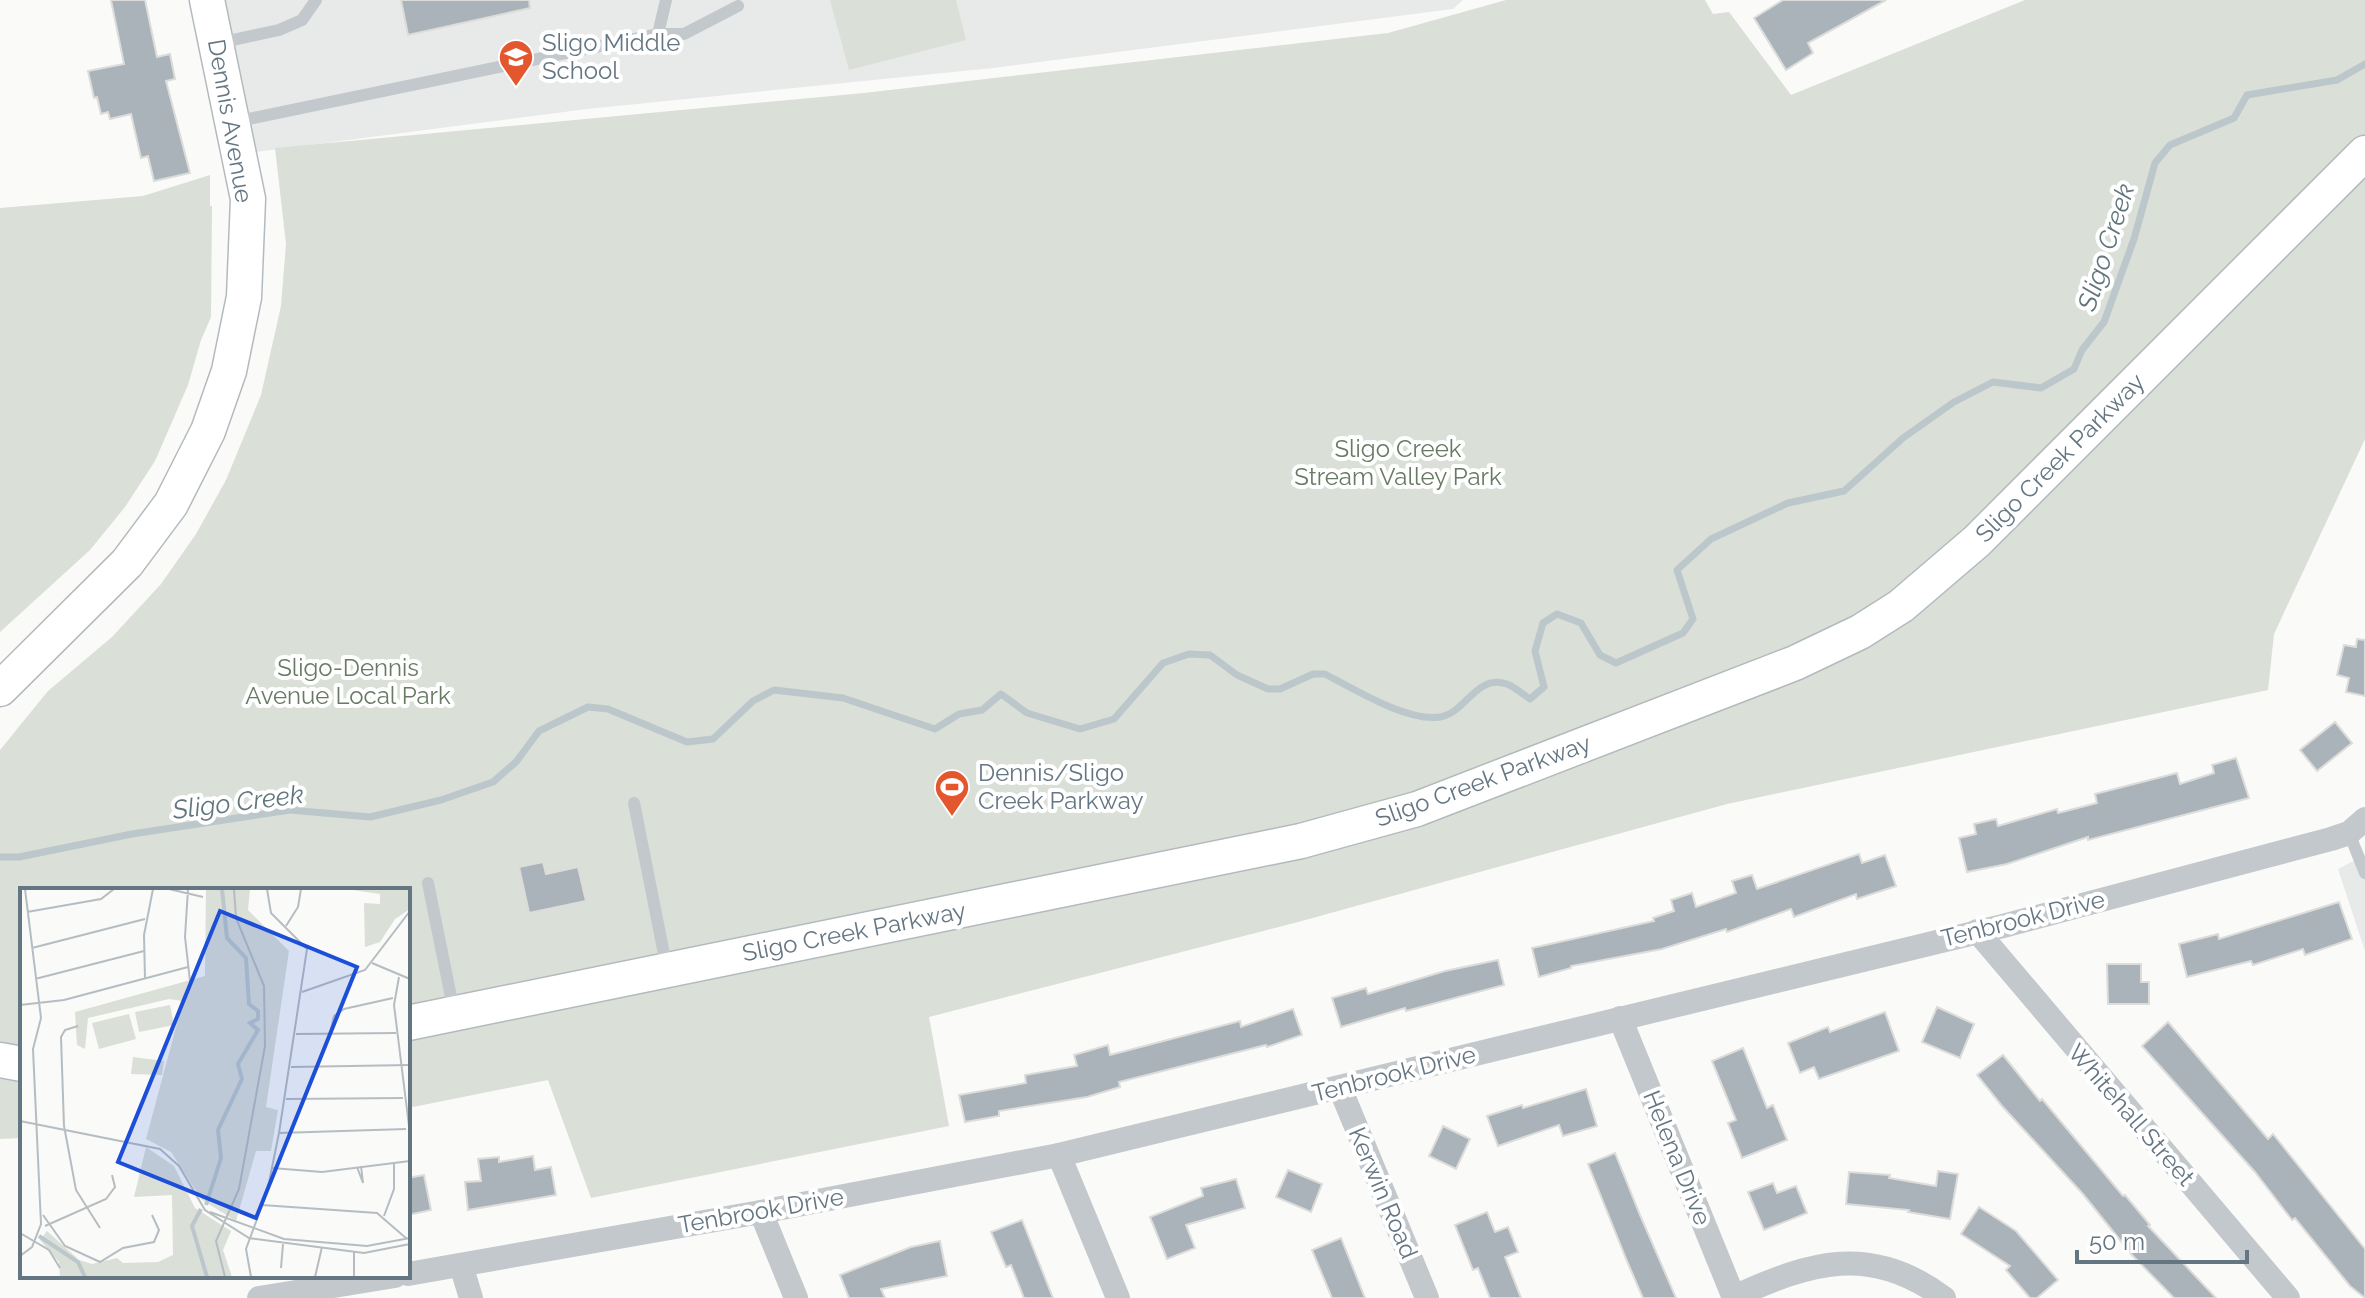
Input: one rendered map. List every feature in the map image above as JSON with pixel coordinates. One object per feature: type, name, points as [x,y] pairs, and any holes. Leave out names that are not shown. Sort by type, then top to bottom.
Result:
[{"type":"street","name":"Dennis Avenue","points":[[0,689],[127,563],[171,504],[208,431],[229,371],[244,297],[248,199],[207,0]]},
{"type":"street","name":"Sligo Creek Parkway","points":[[410,1023],[1301,841],[1417,809],[1795,663],[1860,632],[1901,606],[1977,541],[2365,153]]},
{"type":"street","name":"Tenbrook Drive","points":[[410,1274],[761,1212],[1059,1155],[1977,931],[2357,826]]},
{"type":"street","name":"Whitehall Street","points":[[1977,931],[2288,1298]]},
{"type":"street","name":"Helena Drive","points":[[1620,1018],[1734,1297]]},
{"type":"street","points":[[0,1060],[20,1064]]},
{"type":"street","name":"Kerwin Road","points":[[1340,1088],[1427,1298]]},
{"type":"street","points":[[1059,1155],[1118,1298]]},
{"type":"street","points":[[761,1212],[796,1298]]},
{"type":"street","points":[[1734,1297],[1785,1274],[1832,1262],[1885,1267],[1926,1285],[1944,1298]]},
{"type":"street","points":[[461,1265],[471,1298]]},
{"type":"street","points":[[259,1298],[383,1278]]},
{"type":"lane","points":[[216,43],[279,30],[302,20],[316,0]]},
{"type":"lane","points":[[658,34],[666,0]]},
{"type":"lane","points":[[232,122],[658,34],[684,34],[729,6]]},
{"type":"lane","points":[[634,803],[667,969]]},
{"type":"lane","points":[[2357,826],[2365,873]]},
{"type":"lane","points":[[428,883],[454,1012]]},
{"type":"shaded area","name":"Sligo Middle School","points":[[225,0],[1463,0],[1453,9],[993,68],[587,109],[256,152]]},
{"type":"shaded area","points":[[2365,855],[2365,951],[2338,869]]},
{"type":"green space","points":[[830,0],[956,0],[966,40],[849,70]]},
{"type":"green space","name":"Sligo Creek Stream Valley Park","points":[[1506,0],[1705,0],[1713,14],[1729,12],[1791,95],[2025,0],[2365,0],[2365,439],[2274,634],[2268,690],[1727,804],[1298,922],[929,1017],[949,1126],[591,1198],[548,1080],[410,1108],[410,888],[20,888],[20,1138],[0,1139],[0,750],[48,691],[112,637],[161,584],[196,534],[226,480],[261,395],[281,306],[286,244],[275,148],[864,93],[1388,33]]},
{"type":"green space","points":[[210,175],[211,317],[188,385],[155,461],[125,507],[90,550],[0,632],[0,208],[143,196]]},
{"type":"building","points":[[111,0],[145,0],[157,57],[170,54],[175,79],[166,81],[190,173],[154,181],[148,156],[141,158],[131,114],[110,119],[108,112],[101,114],[88,71],[124,64]]},
{"type":"building","points":[[401,0],[529,0],[530,8],[408,35]]},
{"type":"building","points":[[1783,0],[1886,0],[1808,43],[1813,53],[1786,70],[1754,18]]},
{"type":"building","points":[[2357,639],[2365,640],[2365,696],[2346,692],[2349,678],[2337,675],[2344,645],[2356,647]]},
{"type":"building","points":[[2335,722],[2352,743],[2317,771],[2300,750]]},
{"type":"building","points":[[2236,758],[2249,798],[2088,840],[2088,837],[2007,864],[1967,872],[1959,838],[1976,834],[1974,824],[1996,819],[1998,826],[2057,809],[2058,813],[2097,803],[2095,794],[2177,773],[2180,784],[2214,773],[2212,765]]},
{"type":"building","points":[[1859,854],[1862,863],[1885,855],[1896,886],[1857,899],[1856,894],[1794,917],[1791,909],[1727,932],[1726,929],[1662,949],[1571,966],[1539,977],[1532,948],[1654,921],[1653,918],[1674,911],[1671,900],[1692,893],[1696,907],[1736,893],[1732,881],[1752,875],[1757,889]]},
{"type":"building","points":[[543,862],[546,874],[578,867],[586,901],[529,913],[519,867]]},
{"type":"building","points":[[2339,902],[2352,939],[2305,955],[2303,949],[2253,965],[2251,961],[2187,977],[2179,944],[2218,934],[2219,939]]},
{"type":"building","points":[[1498,960],[1504,985],[1406,1011],[1405,1008],[1341,1027],[1332,998],[1366,988],[1368,994],[1445,971]]},
{"type":"building","points":[[2107,964],[2141,964],[2141,982],[2149,982],[2149,1004],[2108,1004]]},
{"type":"building","points":[[1937,1007],[1974,1024],[1960,1058],[1922,1042]]},
{"type":"building","points":[[1293,1009],[1302,1035],[1267,1047],[1119,1082],[1120,1087],[1087,1097],[999,1111],[999,1116],[965,1122],[959,1095],[1026,1083],[1025,1075],[1077,1066],[1074,1055],[1108,1045],[1110,1055],[1240,1021],[1241,1027]]},
{"type":"building","points":[[1885,1012],[1899,1051],[1819,1079],[1814,1067],[1800,1073],[1788,1043],[1828,1027],[1830,1032]]},
{"type":"building","points":[[2168,1022],[2268,1139],[2273,1134],[2365,1249],[2365,1298],[2350,1286],[2295,1218],[2292,1220],[2255,1172],[2142,1046]]},
{"type":"building","points":[[1743,1048],[1767,1108],[1773,1105],[1787,1140],[1742,1158],[1728,1123],[1736,1120],[1712,1061]]},
{"type":"building","points":[[2003,1055],[2125,1195],[2148,1226],[2216,1298],[2174,1298],[2132,1255],[2083,1194],[1977,1075]]},
{"type":"building","points":[[1586,1089],[1597,1126],[1563,1136],[1559,1125],[1498,1146],[1487,1116]]},
{"type":"building","points":[[1443,1126],[1470,1139],[1456,1169],[1429,1156]]},
{"type":"building","points":[[1615,1153],[1676,1298],[1643,1298],[1627,1261],[1588,1164]]},
{"type":"building","points":[[533,1156],[535,1170],[551,1167],[556,1195],[468,1210],[465,1182],[481,1181],[478,1159],[499,1157],[499,1162]]},
{"type":"building","points":[[1288,1170],[1322,1184],[1311,1212],[1276,1197]]},
{"type":"building","points":[[1938,1171],[1958,1174],[1950,1219],[1909,1210],[1846,1204],[1849,1172],[1890,1175],[1889,1178],[1936,1186]]},
{"type":"building","points":[[424,1175],[431,1210],[410,1215],[410,1178]]},
{"type":"building","points":[[1236,1179],[1245,1208],[1186,1225],[1195,1248],[1167,1259],[1150,1217],[1203,1196],[1201,1188]]},
{"type":"building","points":[[1773,1183],[1777,1193],[1796,1186],[1807,1213],[1764,1230],[1748,1192]]},
{"type":"building","points":[[1979,1207],[2016,1231],[2058,1280],[2037,1298],[2030,1298],[2006,1270],[2010,1266],[1961,1234]]},
{"type":"building","points":[[1487,1212],[1495,1232],[1508,1227],[1518,1252],[1505,1257],[1521,1298],[1490,1298],[1478,1268],[1473,1270],[1455,1225]]},
{"type":"building","points":[[1022,1220],[1053,1298],[1024,1298],[1011,1265],[1006,1267],[991,1232]]},
{"type":"building","points":[[1341,1238],[1365,1298],[1332,1298],[1312,1250]]},
{"type":"building","points":[[940,1241],[947,1276],[881,1289],[885,1298],[849,1298],[840,1275],[911,1247]]},
{"type":"waterway","name":"Sligo Creek","points":[[0,857],[19,857],[132,834],[290,810],[370,817],[441,800],[493,782],[516,762],[539,731],[588,707],[608,709],[687,742],[713,739],[753,701],[774,690],[843,698],[935,729],[959,714],[982,710],[1001,694],[1027,713],[1080,729],[1114,719],[1163,663],[1189,654],[1210,655],[1237,675],[1268,689],[1280,689],[1313,674],[1325,674],[1397,710],[1427,717],[1449,714],[1477,690],[1493,683],[1510,685],[1530,699],[1544,687],[1535,651],[1543,623],[1557,614],[1581,623],[1600,655],[1616,663],[1683,633],[1693,619],[1677,570],[1711,539],[1788,503],[1844,491],[1903,438],[1954,402],[1993,382],[2041,388],[2074,369],[2082,350],[2104,322],[2134,239],[2155,163],[2170,145],[2234,118],[2247,95],[2337,80],[2365,64]]},
{"type":"place","name":"Sligo Middle School","points":[[516,88]]},
{"type":"place","name":"Dennis/Sligo Creek Parkway","points":[[952,818]]},
{"type":"park label","name":"Sligo-Dennis Avenue Local Park","points":[[348,682]]}]
